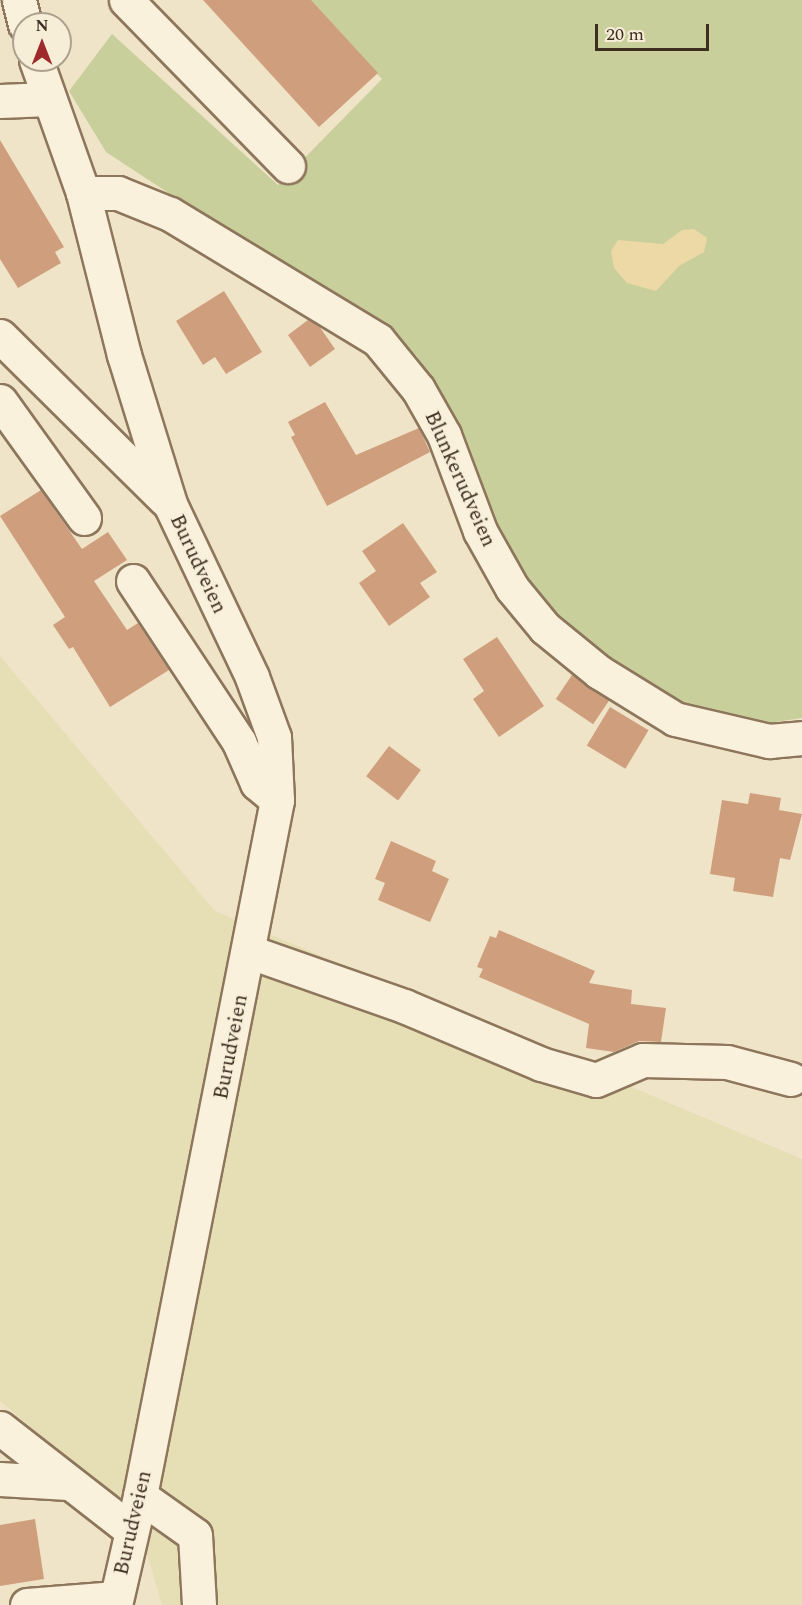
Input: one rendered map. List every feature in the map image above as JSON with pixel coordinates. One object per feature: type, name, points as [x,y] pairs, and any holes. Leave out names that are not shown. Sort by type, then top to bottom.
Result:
[{"type":"street","points":[[126,0],[288,166]]},
{"type":"street","name":"Burudveien","points":[[33,72],[25,100],[83,193],[124,355],[170,504],[256,687],[274,737],[277,801],[250,952],[140,1496],[115,1602]]},
{"type":"street","name":"Blunkerudveien","points":[[83,193],[118,193],[170,214],[378,340],[418,389],[444,435],[480,531],[512,588],[545,628],[599,672],[675,719],[769,741],[802,738]]},
{"type":"street","name":"Burudveien","points":[[0,336],[170,504]]},
{"type":"street","points":[[0,401],[84,518]]},
{"type":"street","points":[[133,581],[239,742],[257,783],[277,801]]},
{"type":"street","points":[[250,952],[404,1006],[542,1064],[596,1080],[643,1060],[728,1062],[791,1079]]},
{"type":"street","points":[[0,1428],[131,1530]]},
{"type":"street","points":[[0,1479],[68,1483]]},
{"type":"street","points":[[140,1496],[195,1535],[199,1605]]},
{"type":"street","points":[[27,1605],[115,1602]]},
{"type":"shaded area","points":[[0,656],[215,911],[802,1159],[802,1605],[162,1605],[136,1517],[0,1401]]},
{"type":"green space","points":[[308,0],[802,0],[802,718],[756,725],[668,706],[547,628],[417,356],[106,152],[69,91],[112,34],[278,185],[382,79]]},
{"type":"sand","points":[[694,229],[707,238],[704,252],[679,266],[656,291],[627,283],[614,268],[611,251],[618,240],[663,244],[682,230]]},
{"type":"building","points":[[203,0],[311,0],[378,73],[319,127]]},
{"type":"building","points":[[0,140],[64,247],[55,252],[61,263],[18,288],[0,259]]},
{"type":"building","points":[[224,291],[262,352],[226,374],[215,357],[203,365],[176,321]]},
{"type":"building","points":[[308,320],[319,326],[335,349],[310,367],[288,335]]},
{"type":"building","points":[[325,402],[356,455],[419,428],[430,452],[327,506],[291,437],[295,435],[288,422]]},
{"type":"building","points":[[41,490],[82,549],[108,532],[127,560],[94,581],[127,630],[138,623],[169,670],[110,707],[73,647],[69,649],[53,625],[65,617],[0,516]]},
{"type":"building","points":[[403,523],[437,572],[420,583],[430,597],[389,626],[359,583],[376,571],[362,551]]},
{"type":"building","points":[[497,637],[544,706],[499,737],[473,699],[484,691],[463,659]]},
{"type":"building","points":[[572,675],[609,700],[593,724],[556,699]]},
{"type":"building","points":[[610,707],[649,730],[625,769],[587,746]]},
{"type":"building","points":[[389,746],[421,770],[398,800],[366,776]]},
{"type":"building","points":[[750,793],[781,798],[779,810],[802,814],[790,860],[780,858],[773,897],[733,891],[735,878],[710,874],[722,800],[748,804]]},
{"type":"building","points":[[391,841],[436,861],[432,871],[449,879],[430,922],[378,900],[385,883],[375,879]]},
{"type":"building","points":[[499,930],[595,971],[589,983],[632,990],[631,1004],[666,1008],[661,1042],[639,1041],[614,1052],[586,1048],[589,1024],[479,977],[483,969],[477,967],[490,936],[496,938]]},
{"type":"building","points":[[35,1519],[44,1579],[0,1586],[0,1525]]}]
